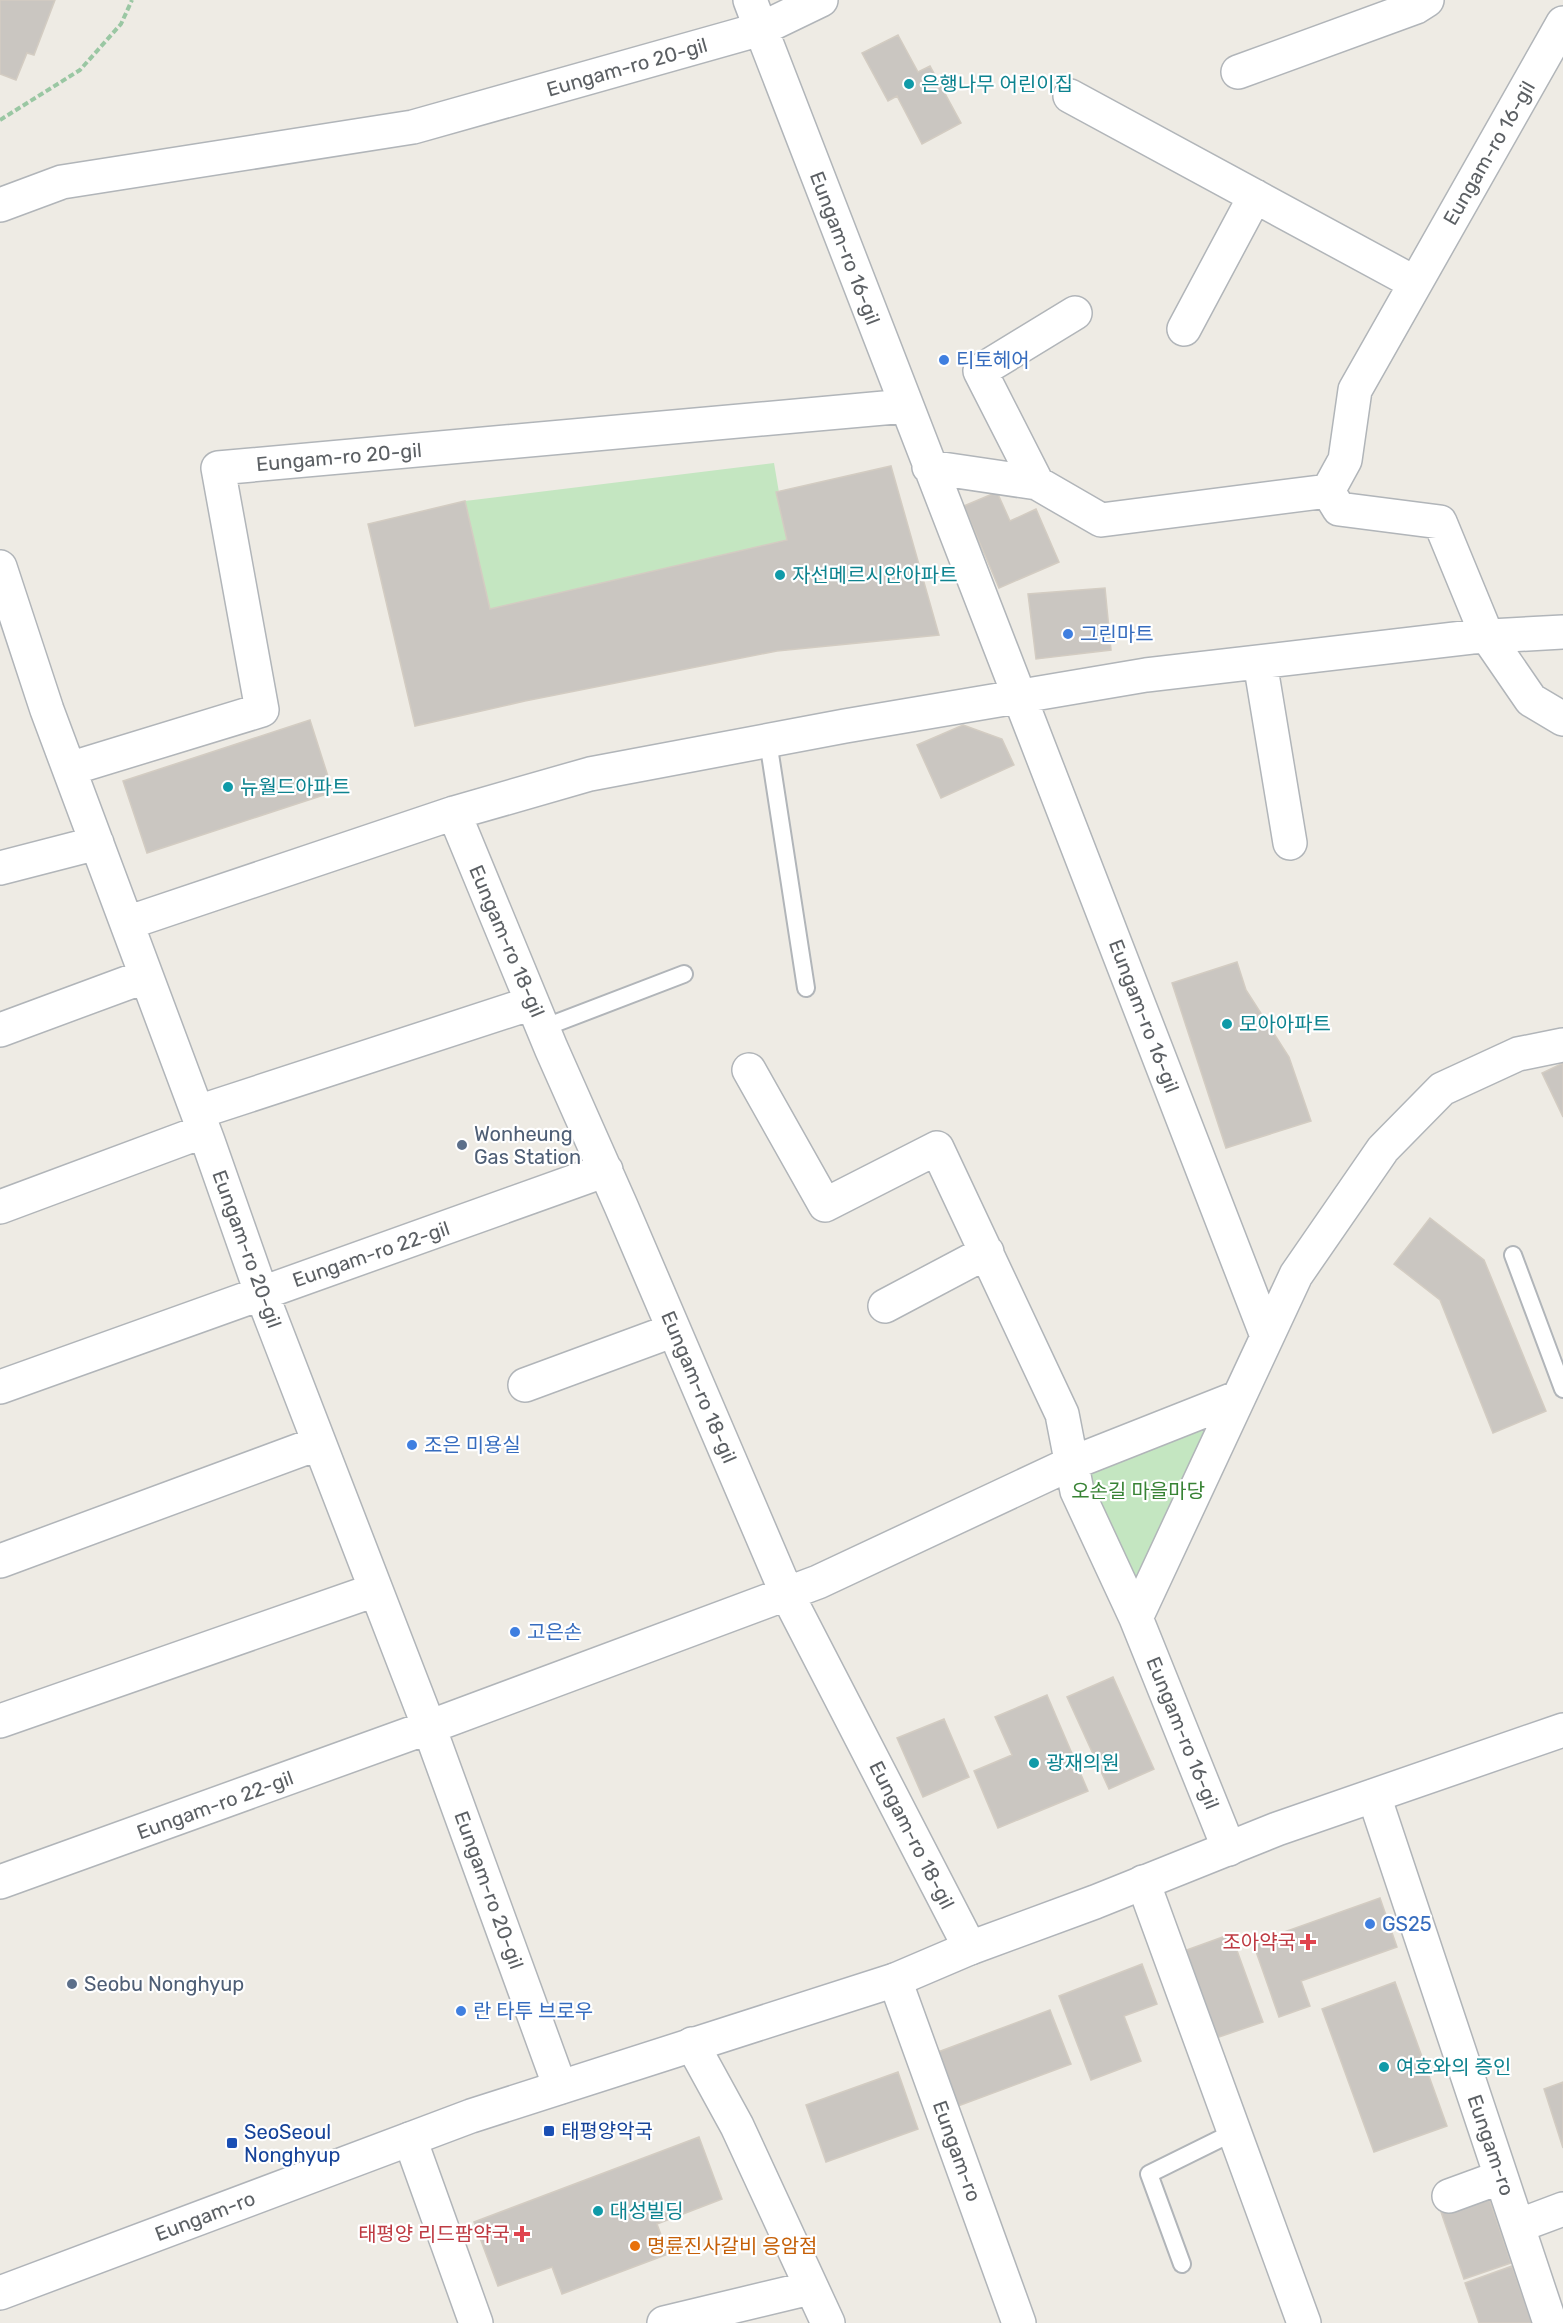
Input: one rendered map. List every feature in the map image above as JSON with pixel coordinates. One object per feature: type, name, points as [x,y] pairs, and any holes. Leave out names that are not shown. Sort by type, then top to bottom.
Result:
[{"type":"street","name":"Eungam-ro 20-gil","points":[[0,205],[62,182],[413,127],[755,15],[821,0]]},
{"type":"street","points":[[1238,72],[1416,7],[1427,0]]},
{"type":"street","points":[[1546,0],[1563,20]]},
{"type":"street","name":"Eungam-ro 16-gil","points":[[755,15],[1268,1336]]},
{"type":"street","name":"Eungam-ro 16-gil","points":[[1328,491],[1345,460],[1355,390],[1563,20]]},
{"type":"street","points":[[1070,96],[1415,283]]},
{"type":"street","points":[[1184,329],[1255,196]]},
{"type":"street","points":[[1037,483],[980,371],[1075,313]]},
{"type":"street","name":"Eungam-ro 20-gil","points":[[69,769],[262,710],[218,468],[906,406]]},
{"type":"street","points":[[929,467],[1037,483],[1101,520],[1328,491],[1339,509],[1440,522],[1487,636],[1532,700],[1563,718]]},
{"type":"street","name":"Eungam-ro 20-gil","points":[[0,567],[47,710],[201,1122],[261,1292],[429,1727],[560,2087]]},
{"type":"street","points":[[127,923],[454,813],[590,774],[1146,675],[1487,636],[1563,632]]},
{"type":"street","points":[[1260,662],[1290,843]]},
{"type":"street","name":"Eungam-ro 18-gil","points":[[454,813],[538,1015],[787,1594],[970,1948]]},
{"type":"street","points":[[0,868],[97,843]]},
{"type":"street","points":[[0,1030],[146,976]]},
{"type":"street","points":[[0,1207],[201,1122],[538,1015]]},
{"type":"street","points":[[1136,1618],[1296,1275],[1383,1149],[1442,1089],[1518,1054],[1563,1045]]},
{"type":"street","name":"Eungam-ro 16-gil","points":[[749,1070],[825,1204],[937,1148],[1062,1414],[1077,1491],[1136,1618],[1229,1848]]},
{"type":"street","name":"Eungam-ro 22-gil","points":[[0,1387],[606,1170]]},
{"type":"street","points":[[885,1306],[987,1252]]},
{"type":"street","points":[[525,1385],[674,1330]]},
{"type":"street","points":[[429,1727],[818,1582],[1072,1463],[1239,1397]]},
{"type":"street","points":[[0,1561],[319,1443]]},
{"type":"street","points":[[0,1721],[375,1590]]},
{"type":"street","name":"Eungam-ro 22-gil","points":[[0,1882],[429,1727]]},
{"type":"street","name":"Eungam-ro","points":[[0,2294],[410,2139],[560,2087],[895,1980],[970,1948],[1229,1848],[1563,1730]]},
{"type":"street","name":"Eungam-ro","points":[[1374,1796],[1550,2323]]},
{"type":"street","points":[[1143,1882],[1304,2323]]},
{"type":"street","name":"Eungam-ro","points":[[895,1980],[1019,2323]]},
{"type":"street","points":[[692,2044],[737,2126],[828,2323]]},
{"type":"street","points":[[410,2139],[476,2323]]},
{"type":"street","points":[[1449,2196],[1501,2177]]},
{"type":"street","points":[[1518,2226],[1563,2209]]},
{"type":"street","points":[[664,2323],[810,2288]]},
{"type":"lane","points":[[768,741],[806,988]]},
{"type":"lane","points":[[538,1015],[684,974]]},
{"type":"lane","points":[[1513,1255],[1563,1389]]},
{"type":"lane","points":[[1182,2264],[1149,2174],[1234,2132]]},
{"type":"path","points":[[0,120],[80,70],[121,24],[132,0]]},
{"type":"green space","points":[[774,463],[787,540],[490,609],[465,501]]},
{"type":"green space","name":"오손길 마을마당","points":[[1213,1418],[1138,1588],[1086,1471]]},
{"type":"building","points":[[0,0],[55,0],[34,55],[27,53],[16,80],[0,74]]},
{"type":"building","name":"은행나무 어린이집","points":[[898,35],[918,72],[930,66],[961,123],[922,144],[897,96],[888,101],[862,53]]},
{"type":"building","name":"자선메르시안아파트","points":[[891,466],[939,635],[777,651],[525,701],[415,726],[368,524],[465,501],[490,609],[787,540],[776,492]]},
{"type":"building","points":[[997,492],[1010,521],[1036,509],[1059,562],[999,588],[964,506]]},
{"type":"building","points":[[1105,588],[1111,650],[1036,659],[1028,594]]},
{"type":"building","name":"뉴월드아파트","points":[[310,720],[333,792],[147,853],[123,781]]},
{"type":"building","points":[[963,725],[1002,739],[1014,765],[941,798],[917,745]]},
{"type":"building","name":"모아아파트","points":[[1237,962],[1246,990],[1289,1057],[1311,1121],[1226,1148],[1172,983]]},
{"type":"building","points":[[1563,1063],[1563,1117],[1542,1073]]},
{"type":"building","points":[[1430,1218],[1484,1260],[1546,1411],[1493,1433],[1440,1300],[1394,1264]]},
{"type":"building","points":[[1113,1677],[1154,1769],[1109,1789],[1067,1697]]},
{"type":"building","name":"광재의원","points":[[1047,1695],[1088,1791],[998,1828],[974,1771],[1012,1755],[995,1717]]},
{"type":"building","points":[[944,1719],[969,1777],[923,1797],[897,1738]]},
{"type":"building","points":[[1380,1898],[1397,1947],[1301,1981],[1310,2006],[1279,2017],[1253,1943]]},
{"type":"building","points":[[1231,1934],[1263,2022],[1216,2038],[1184,1951]]},
{"type":"building","points":[[1142,1964],[1157,2004],[1124,2016],[1141,2061],[1091,2080],[1059,1996]]},
{"type":"building","name":"여호와의 증인","points":[[1395,1982],[1447,2126],[1374,2152],[1322,2009]]},
{"type":"building","points":[[1050,2010],[1071,2064],[958,2106],[938,2052]]},
{"type":"building","points":[[898,2072],[918,2129],[826,2162],[806,2105]]},
{"type":"building","points":[[1563,2082],[1563,2148],[1544,2089]]},
{"type":"building","name":"대성빌딩","points":[[699,2137],[722,2199],[657,2224],[668,2254],[562,2294],[552,2267],[498,2286],[474,2222]]},
{"type":"building","points":[[1488,2195],[1511,2263],[1464,2279],[1441,2212]]},
{"type":"building","points":[[1512,2266],[1532,2323],[1479,2323],[1465,2283]]},
{"type":"place","name":"은행나무 어린이집","points":[[909,84]]},
{"type":"place","name":"티토헤어","points":[[944,360]]},
{"type":"place","name":"자선메르시안아파트","points":[[780,575]]},
{"type":"place","name":"그린마트","points":[[1068,634]]},
{"type":"place","name":"뉴월드아파트","points":[[228,787]]},
{"type":"place","name":"모아아파트","points":[[1227,1024]]},
{"type":"place","name":"Wonheung Gas Station","points":[[462,1145]]},
{"type":"place","name":"조은 미용실","points":[[412,1445]]},
{"type":"place","name":"고은손","points":[[515,1632]]},
{"type":"place","name":"광재의원","points":[[1034,1763]]},
{"type":"place","name":"GS25","points":[[1370,1924]]},
{"type":"place","name":"조아약국","points":[[1308,1942]]},
{"type":"place","name":"Seobu Nonghyup","points":[[72,1984]]},
{"type":"place","name":"란 타투 브로우","points":[[461,2011]]},
{"type":"place","name":"여호와의 증인","points":[[1384,2067]]},
{"type":"place","name":"태평양악국","points":[[549,2131]]},
{"type":"place","name":"SeoSeoul Nonghyup","points":[[232,2143]]},
{"type":"place","name":"대성빌딩","points":[[598,2211]]},
{"type":"place","name":"태평양 리드팜약국","points":[[522,2234]]},
{"type":"place","name":"명륜진사갈비 응암점","points":[[635,2246]]}]
